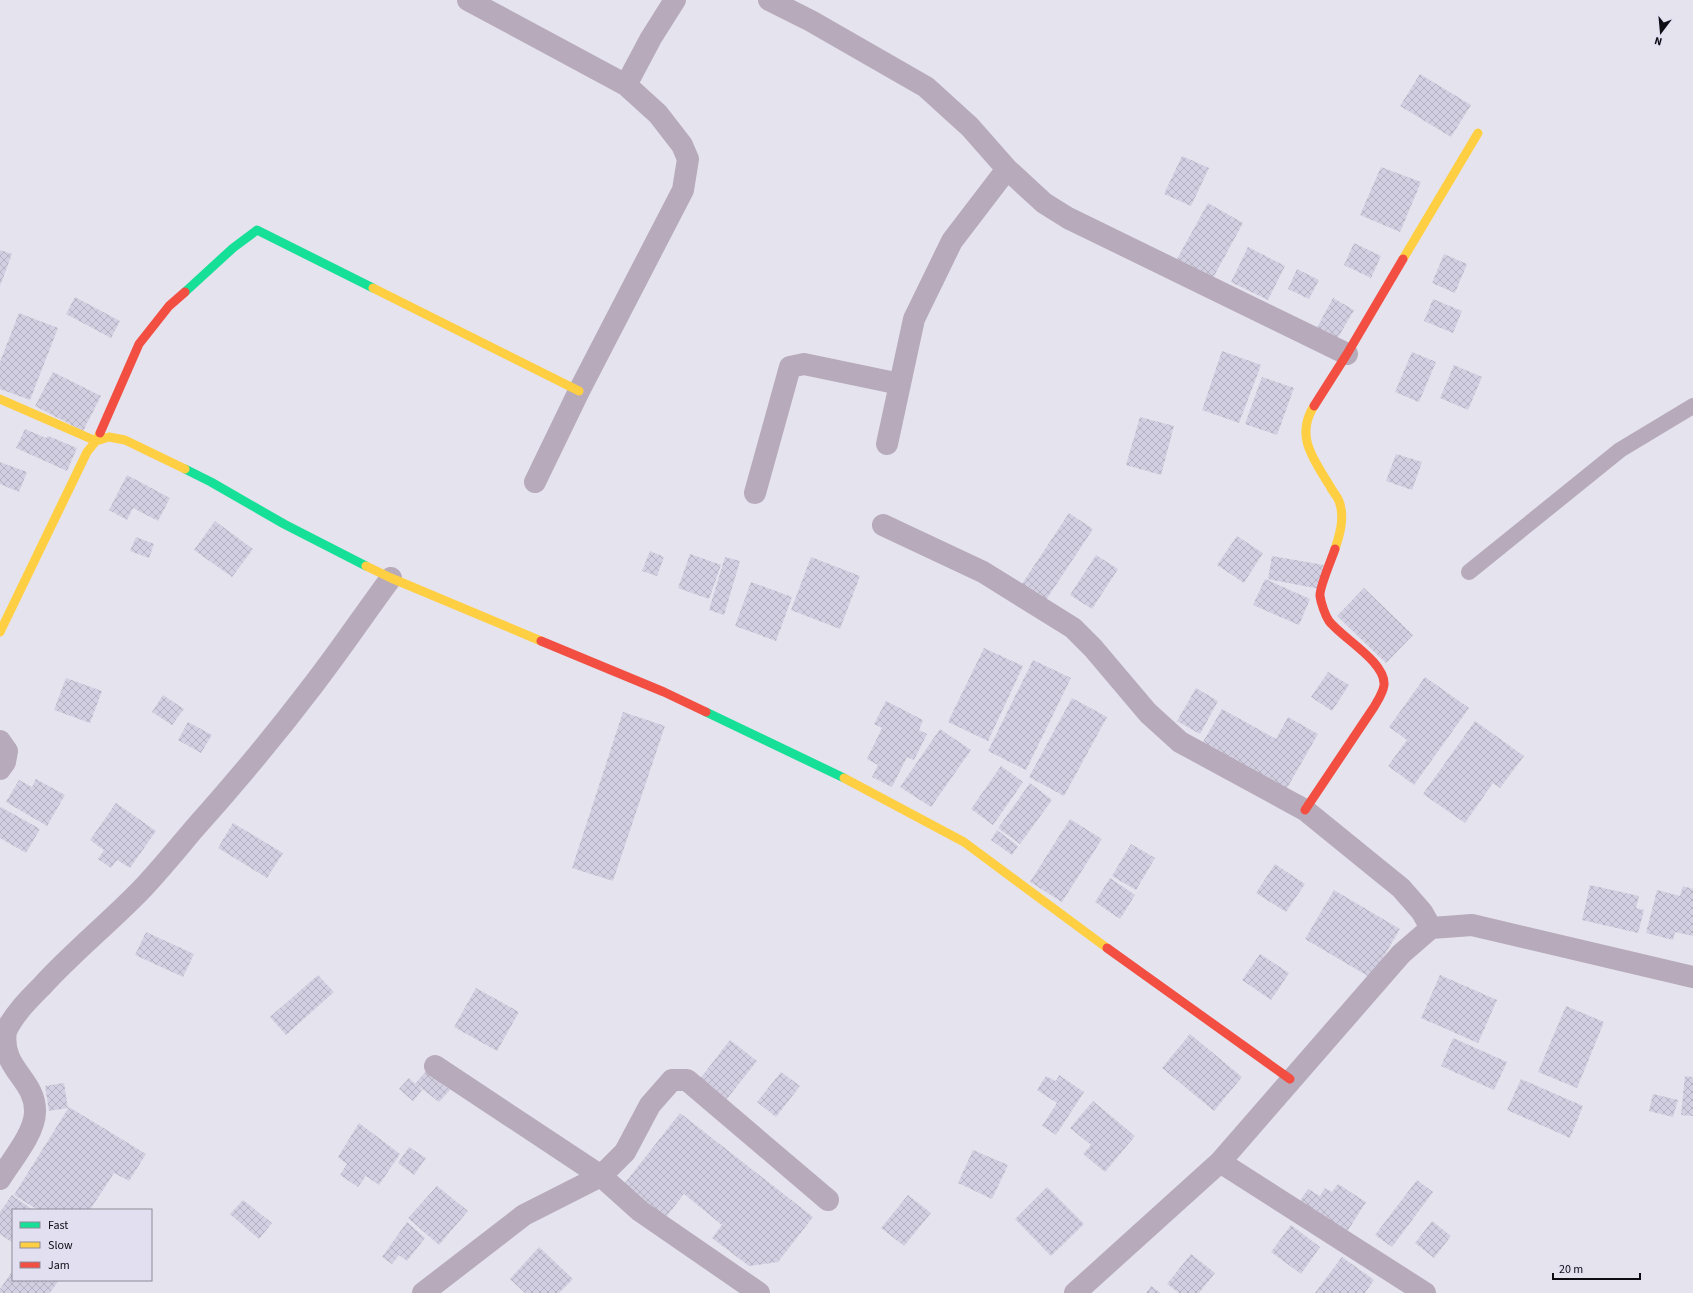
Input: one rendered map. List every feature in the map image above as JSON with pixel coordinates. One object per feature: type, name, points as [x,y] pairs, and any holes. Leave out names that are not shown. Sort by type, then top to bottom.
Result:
[{"type":"street","points":[[468,0],[626,85],[658,114],[682,145],[688,159],[682,190],[579,391],[536,482]]},
{"type":"street","points":[[626,85],[651,38],[675,0]]},
{"type":"street","points":[[769,0],[811,21],[926,87],[970,127],[1007,169],[1044,204],[1068,218],[1347,354]]},
{"type":"street","points":[[1305,810],[1374,707],[1381,694],[1384,684],[1381,672],[1371,660],[1329,621],[1324,610],[1320,594],[1342,529],[1341,514],[1339,501],[1309,452],[1306,442],[1305,427],[1309,413],[1347,354],[1478,133]]},
{"type":"street","points":[[887,444],[914,319],[952,241],[1007,169]]},
{"type":"street","points":[[0,632],[87,452],[96,441],[140,344],[169,306],[233,248],[258,230],[579,391]]},
{"type":"street","points":[[755,493],[790,367],[804,364],[900,384]]},
{"type":"street","points":[[0,399],[96,441],[109,437],[125,440],[211,482],[284,524],[391,578],[664,692],[851,782],[964,842],[1106,947],[1290,1079]]},
{"type":"street","points":[[884,525],[983,572],[1073,628],[1093,648],[1148,713],[1180,742],[1305,810],[1401,888],[1422,912],[1431,928]]},
{"type":"street","points":[[0,1179],[28,1136],[34,1122],[35,1111],[31,1095],[9,1068],[2,1056],[2,1042],[6,1030],[23,1006],[66,960],[142,889],[254,761],[315,682],[391,578]]},
{"type":"street","points":[[0,742],[7,751],[0,769]]},
{"type":"street","points":[[1075,1293],[1220,1162],[1290,1079],[1401,954],[1431,928],[1472,925],[1693,977]]},
{"type":"street","points":[[435,1066],[601,1176],[640,1211],[759,1293]]},
{"type":"street","points":[[423,1293],[524,1215],[601,1176],[625,1152],[650,1105],[672,1080],[687,1080],[828,1200]]},
{"type":"street","points":[[1220,1162],[1425,1293]]},
{"type":"lane","points":[[1469,572],[1620,450],[1693,406]]},
{"type":"building","points":[[1420,74],[1471,105],[1451,137],[1400,106]]},
{"type":"building","points":[[1182,156],[1209,168],[1191,206],[1164,194]]},
{"type":"building","points":[[1381,167],[1421,182],[1400,232],[1360,215]]},
{"type":"building","points":[[1208,203],[1243,223],[1213,278],[1177,259]]},
{"type":"building","points":[[1354,243],[1381,256],[1371,278],[1344,265]]},
{"type":"building","points":[[1248,247],[1285,266],[1268,300],[1231,282]]},
{"type":"building","points":[[0,250],[12,254],[0,286]]},
{"type":"building","points":[[1444,254],[1467,264],[1455,293],[1432,283]]},
{"type":"building","points":[[1297,269],[1319,280],[1309,299],[1288,289]]},
{"type":"building","points":[[75,297],[120,321],[111,338],[66,314]]},
{"type":"building","points":[[1333,298],[1354,310],[1333,346],[1313,335]]},
{"type":"building","points":[[1433,299],[1462,311],[1453,333],[1424,321]]},
{"type":"building","points":[[19,313],[58,328],[30,400],[0,389],[0,362]]},
{"type":"building","points":[[1222,351],[1261,365],[1239,423],[1202,410]]},
{"type":"building","points":[[1412,352],[1436,362],[1419,402],[1395,392]]},
{"type":"building","points":[[1454,365],[1482,377],[1468,410],[1440,398]]},
{"type":"building","points":[[53,372],[101,396],[83,431],[35,406]]},
{"type":"building","points":[[1262,377],[1294,388],[1277,435],[1245,424]]},
{"type":"building","points":[[1140,417],[1174,426],[1161,475],[1126,465]]},
{"type":"building","points":[[25,429],[46,438],[48,436],[77,448],[67,471],[16,448]]},
{"type":"building","points":[[1396,454],[1422,462],[1412,490],[1386,481]]},
{"type":"building","points":[[0,462],[27,472],[19,492],[0,484]]},
{"type":"building","points":[[127,475],[170,498],[158,521],[133,508],[127,520],[109,510]]},
{"type":"building","points":[[1069,513],[1093,529],[1042,606],[1018,590]]},
{"type":"building","points":[[215,521],[253,549],[232,577],[194,550]]},
{"type":"building","points":[[1237,536],[1263,553],[1244,583],[1217,565]]},
{"type":"building","points":[[136,537],[154,544],[149,558],[130,551]]},
{"type":"building","points":[[650,551],[664,557],[657,576],[642,571]]},
{"type":"building","points":[[690,554],[721,565],[709,599],[678,588]]},
{"type":"building","points":[[1096,555],[1118,569],[1092,609],[1070,595]]},
{"type":"building","points":[[1272,556],[1324,565],[1320,589],[1268,579]]},
{"type":"building","points":[[725,557],[740,561],[724,615],[709,610]]},
{"type":"building","points":[[811,557],[860,576],[840,629],[791,610]]},
{"type":"building","points":[[1265,579],[1310,599],[1299,625],[1253,605]]},
{"type":"building","points":[[751,582],[792,597],[776,641],[735,626]]},
{"type":"building","points":[[1364,588],[1413,635],[1386,663],[1337,616]]},
{"type":"building","points":[[984,648],[1023,666],[988,741],[948,722]]},
{"type":"building","points":[[1033,660],[1071,678],[1026,770],[988,751]]},
{"type":"building","points":[[1328,672],[1349,685],[1332,711],[1311,697]]},
{"type":"building","points":[[1425,677],[1469,708],[1414,785],[1388,766],[1407,740],[1389,727]]},
{"type":"building","points":[[66,678],[102,691],[90,723],[54,710]]},
{"type":"building","points":[[1196,688],[1218,701],[1200,734],[1177,721]]},
{"type":"building","points":[[163,695],[184,709],[172,725],[152,712]]},
{"type":"building","points":[[1072,698],[1107,717],[1064,796],[1029,777]]},
{"type":"building","points":[[886,701],[923,720],[919,730],[927,734],[914,760],[907,757],[892,787],[872,777],[878,765],[867,759],[882,728],[874,724]]},
{"type":"building","points":[[1222,709],[1276,739],[1288,717],[1318,734],[1287,788],[1199,749]]},
{"type":"building","points":[[623,712],[665,726],[613,881],[572,868]]},
{"type":"building","points":[[1475,721],[1524,756],[1500,788],[1493,783],[1465,823],[1423,794]]},
{"type":"building","points":[[188,722],[212,735],[201,753],[178,740]]},
{"type":"building","points":[[940,729],[971,750],[931,807],[900,787]]},
{"type":"building","points":[[1001,766],[1023,782],[993,825],[971,809]]},
{"type":"building","points":[[36,779],[65,795],[47,826],[6,802],[19,780],[32,787]]},
{"type":"building","points":[[1030,783],[1052,800],[1020,844],[998,828]]},
{"type":"building","points":[[116,803],[156,831],[130,868],[117,860],[111,868],[98,859],[104,850],[90,840]]},
{"type":"building","points":[[1,807],[40,829],[26,853],[0,838]]},
{"type":"building","points":[[1070,819],[1102,839],[1062,902],[1030,882]]},
{"type":"building","points":[[233,823],[283,853],[267,878],[218,848]]},
{"type":"building","points":[[997,830],[1018,846],[1012,855],[991,840]]},
{"type":"building","points":[[1131,844],[1155,858],[1136,890],[1112,876]]},
{"type":"building","points":[[1275,864],[1305,884],[1286,912],[1256,893]]},
{"type":"building","points":[[1110,878],[1135,895],[1120,919],[1095,902]]},
{"type":"building","points":[[1590,885],[1639,896],[1636,908],[1644,910],[1638,933],[1582,920]]},
{"type":"building","points":[[1683,886],[1693,889],[1693,936],[1675,932],[1673,940],[1646,933],[1657,890],[1680,896]]},
{"type":"building","points":[[1334,890],[1400,929],[1371,978],[1305,939]]},
{"type":"building","points":[[146,932],[194,954],[183,977],[135,955]]},
{"type":"building","points":[[1260,954],[1289,973],[1271,1000],[1242,980]]},
{"type":"building","points":[[318,975],[334,992],[286,1035],[270,1017]]},
{"type":"building","points":[[1440,975],[1497,1000],[1478,1043],[1421,1018]]},
{"type":"building","points":[[476,988],[519,1012],[497,1051],[454,1027]]},
{"type":"building","points":[[1566,1006],[1604,1022],[1577,1088],[1538,1072]]},
{"type":"building","points":[[1190,1034],[1242,1077],[1214,1111],[1162,1068]]},
{"type":"building","points":[[1453,1038],[1507,1062],[1494,1090],[1441,1066]]},
{"type":"building","points":[[730,1040],[757,1061],[726,1100],[699,1080]]},
{"type":"building","points":[[426,1071],[450,1090],[439,1102],[417,1085],[422,1090],[413,1101],[399,1089],[409,1078],[415,1084]]},
{"type":"building","points":[[781,1072],[800,1086],[776,1117],[757,1102]]},
{"type":"building","points":[[1059,1075],[1084,1092],[1056,1135],[1042,1126],[1057,1103],[1037,1090],[1046,1076],[1056,1081]]},
{"type":"building","points":[[1685,1076],[1693,1077],[1693,1116],[1681,1115]]},
{"type":"building","points":[[1521,1079],[1583,1106],[1570,1138],[1507,1110]]},
{"type":"building","points":[[64,1083],[68,1108],[49,1111],[45,1086]]},
{"type":"building","points":[[1653,1094],[1678,1100],[1673,1117],[1649,1111]]},
{"type":"building","points":[[1093,1101],[1135,1136],[1105,1172],[1083,1154],[1091,1145],[1070,1128]]},
{"type":"building","points":[[69,1107],[146,1154],[129,1181],[114,1173],[91,1209],[36,1209],[14,1195]]},
{"type":"building","points":[[680,1113],[813,1217],[778,1262],[749,1266],[712,1238],[722,1225],[684,1194],[663,1221],[621,1188]]},
{"type":"building","points":[[359,1123],[400,1154],[379,1185],[366,1176],[358,1187],[340,1175],[347,1164],[338,1157]]},
{"type":"building","points":[[409,1147],[426,1158],[414,1175],[398,1163]]},
{"type":"building","points":[[973,1150],[1008,1165],[992,1199],[958,1183]]},
{"type":"building","points":[[1417,1180],[1433,1192],[1392,1247],[1375,1235]]},
{"type":"building","points":[[1338,1184],[1366,1202],[1345,1235],[1298,1204],[1308,1189],[1320,1196],[1325,1188],[1332,1192]]},
{"type":"building","points":[[437,1186],[468,1211],[439,1245],[408,1218]]},
{"type":"building","points":[[1047,1187],[1084,1224],[1051,1256],[1015,1219]]},
{"type":"building","points":[[12,1195],[32,1209],[12,1209],[12,1242],[0,1234],[0,1212]]},
{"type":"building","points":[[908,1195],[931,1213],[904,1246],[881,1228]]},
{"type":"building","points":[[243,1200],[272,1223],[259,1239],[230,1214]]},
{"type":"building","points":[[1432,1221],[1451,1236],[1434,1258],[1415,1243]]},
{"type":"building","points":[[407,1222],[425,1238],[407,1261],[399,1255],[392,1264],[382,1257]]},
{"type":"building","points":[[1291,1225],[1320,1247],[1301,1274],[1271,1252]]},
{"type":"building","points":[[539,1247],[573,1279],[559,1293],[525,1293],[510,1279]]},
{"type":"building","points":[[1191,1254],[1215,1273],[1199,1293],[1179,1293],[1167,1284]]},
{"type":"building","points":[[1342,1257],[1374,1280],[1365,1293],[1315,1293]]},
{"type":"building","points":[[12,1271],[12,1281],[58,1281],[50,1293],[0,1293],[0,1289]]},
{"type":"building","points":[[1151,1286],[1161,1293],[1146,1293]]},
{"type":"traffic: fast","points":[[185,292],[233,248],[257,230],[373,288]]},
{"type":"traffic: fast","points":[[185,469],[211,482],[284,524],[366,566]]},
{"type":"traffic: fast","points":[[706,712],[844,778]]},
{"type":"traffic: slow","points":[[1403,259],[1478,133]]},
{"type":"traffic: slow","points":[[373,288],[579,391]]},
{"type":"traffic: slow","points":[[0,399],[96,441],[109,437],[125,440],[185,469]]},
{"type":"traffic: slow","points":[[1314,406],[1308,417],[1306,438],[1313,458],[1337,497],[1341,507],[1342,519],[1335,549]]},
{"type":"traffic: slow","points":[[0,632],[87,452],[96,441],[100,433]]},
{"type":"traffic: slow","points":[[366,566],[541,641]]},
{"type":"traffic: slow","points":[[844,778],[964,842],[1107,948]]},
{"type":"traffic: jam","points":[[1314,406],[1347,354],[1403,259]]},
{"type":"traffic: jam","points":[[100,433],[139,344],[169,306],[185,292]]},
{"type":"traffic: jam","points":[[1305,810],[1374,707],[1384,685],[1383,676],[1371,659],[1335,628],[1329,621],[1323,609],[1320,592],[1335,549]]},
{"type":"traffic: jam","points":[[541,641],[664,692],[706,712]]},
{"type":"traffic: jam","points":[[1107,948],[1290,1079]]}]
